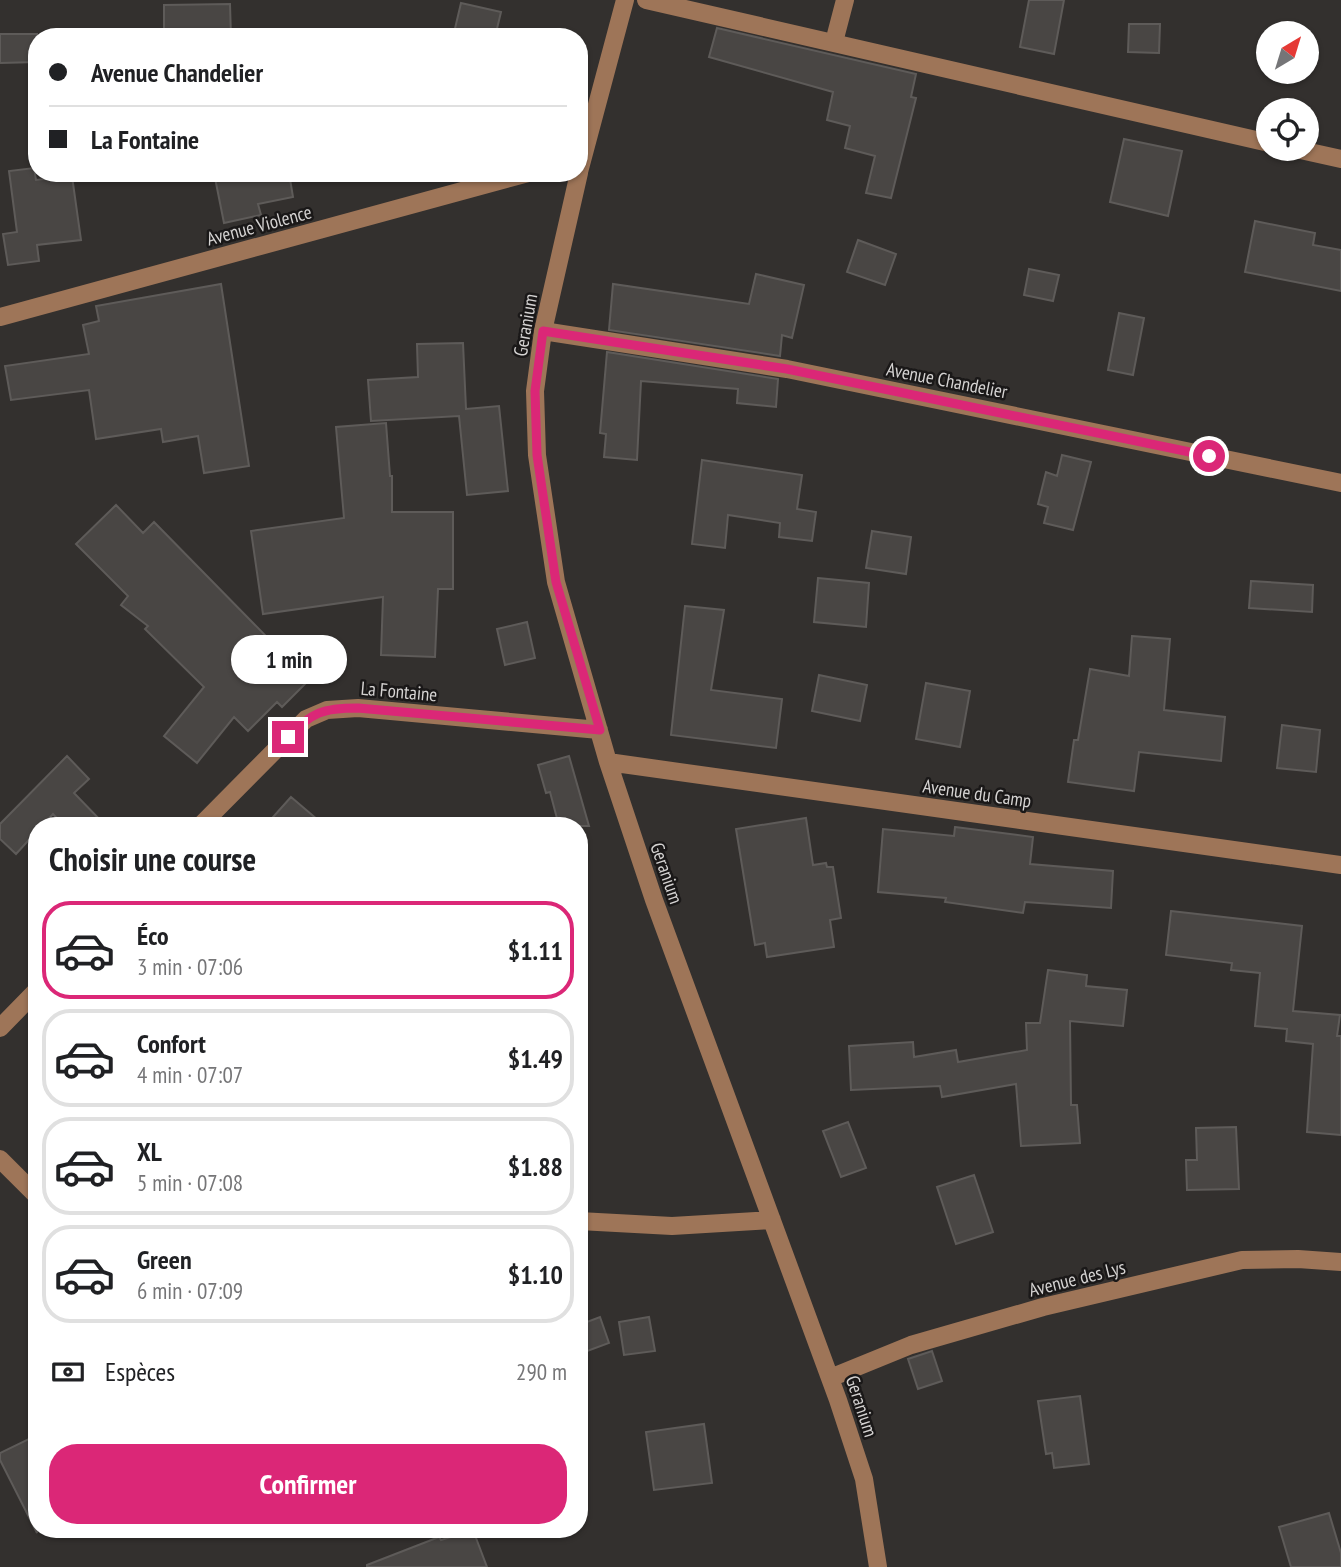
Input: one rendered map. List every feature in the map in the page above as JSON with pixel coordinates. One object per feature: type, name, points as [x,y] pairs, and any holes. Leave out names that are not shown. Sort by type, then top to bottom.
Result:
[{"type":"street","name":"Geranium","points":[[588,137],[625,0]]},
{"type":"street","points":[[646,0],[1256,140]]},
{"type":"street","points":[[834,42],[845,0]]},
{"type":"street","points":[[1319,154],[1341,159]]},
{"type":"street","name":"Avenue Violence","points":[[0,317],[495,182]]},
{"type":"street","name":"Geranium","points":[[577,182],[543,331],[535,391],[537,455],[556,582],[608,762],[654,900],[830,1378],[864,1479],[878,1567]]},
{"type":"street","name":"Avenue Chandelier","points":[[543,331],[787,369],[1341,483]]},
{"type":"street","name":"La Fontaine","points":[[209,817],[306,719],[327,710],[358,708],[600,730]]},
{"type":"street","name":"Avenue du Camp","points":[[608,762],[1341,865]]},
{"type":"street","points":[[0,1027],[28,999]]},
{"type":"street","points":[[0,1158],[28,1187]]},
{"type":"street","points":[[588,1221],[672,1226],[772,1220]]},
{"type":"street","name":"Avenue des Lys","points":[[830,1378],[911,1345],[1043,1307],[1229,1263],[1267,1258],[1341,1262]]},
{"type":"building","points":[[1029,0],[1064,0],[1054,54],[1020,47]]},
{"type":"building","points":[[461,3],[501,12],[497,28],[455,28]]},
{"type":"building","points":[[230,4],[231,28],[164,28],[164,5]]},
{"type":"building","points":[[1129,24],[1160,24],[1159,53],[1128,52]]},
{"type":"building","points":[[717,28],[916,74],[911,97],[916,98],[891,198],[866,193],[875,156],[845,148],[850,126],[827,120],[833,92],[709,57]]},
{"type":"building","points":[[0,34],[28,34],[28,62],[0,63]]},
{"type":"building","points":[[1124,139],[1182,151],[1168,216],[1110,202]]},
{"type":"building","points":[[28,169],[28,182],[73,182],[81,240],[37,245],[39,261],[8,265],[3,234],[17,232],[9,171]]},
{"type":"building","points":[[216,182],[290,182],[293,197],[258,204],[261,215],[224,223]]},
{"type":"building","points":[[1255,221],[1315,233],[1313,245],[1341,250],[1341,291],[1245,272]]},
{"type":"building","points":[[858,240],[896,254],[885,285],[847,272]]},
{"type":"building","points":[[1029,269],[1059,275],[1053,301],[1024,295]]},
{"type":"building","points":[[756,274],[804,285],[792,338],[782,335],[780,356],[609,330],[613,284],[749,304]]},
{"type":"building","points":[[221,284],[249,466],[204,473],[198,436],[163,442],[161,429],[96,439],[89,390],[11,400],[5,366],[89,354],[83,325],[99,321],[96,306]]},
{"type":"building","points":[[1119,313],[1144,318],[1133,375],[1108,370]]},
{"type":"building","points":[[463,343],[466,409],[499,406],[508,491],[467,495],[459,416],[371,421],[368,380],[418,377],[417,344]]},
{"type":"building","points":[[607,352],[778,379],[776,407],[737,403],[738,389],[641,381],[637,460],[604,457],[606,434],[600,433]]},
{"type":"building","points":[[386,423],[392,476],[392,512],[453,512],[453,589],[438,589],[435,657],[381,655],[383,597],[263,614],[251,531],[344,518],[336,427]]},
{"type":"building","points":[[1062,455],[1091,462],[1073,530],[1044,523],[1048,507],[1038,504],[1046,472],[1057,476]]},
{"type":"building","points":[[702,460],[802,475],[797,509],[816,512],[812,541],[779,537],[780,523],[728,515],[725,548],[692,544]]},
{"type":"building","points":[[116,505],[143,533],[154,522],[309,680],[282,707],[277,702],[248,731],[234,717],[197,763],[164,736],[204,687],[145,629],[148,626],[121,605],[128,596],[76,544]]},
{"type":"building","points":[[872,531],[911,537],[906,574],[866,568]]},
{"type":"building","points":[[818,578],[869,583],[866,627],[814,622]]},
{"type":"building","points":[[1251,581],[1313,585],[1312,612],[1249,608]]},
{"type":"building","points":[[685,606],[724,610],[711,690],[782,699],[776,748],[671,735]]},
{"type":"building","points":[[527,622],[535,658],[505,665],[497,629]]},
{"type":"building","points":[[1132,636],[1170,639],[1164,710],[1225,717],[1221,761],[1139,752],[1134,791],[1068,782],[1074,740],[1078,740],[1090,669],[1129,676]]},
{"type":"building","points":[[819,675],[867,685],[860,721],[812,711]]},
{"type":"building","points":[[926,683],[970,691],[960,747],[916,739]]},
{"type":"building","points":[[1282,725],[1320,730],[1316,772],[1277,768]]},
{"type":"building","points":[[67,756],[89,779],[74,793],[97,817],[56,817],[53,814],[50,817],[28,817],[28,841],[16,854],[0,839],[0,824]]},
{"type":"building","points":[[569,756],[586,817],[557,817],[550,792],[546,793],[538,765]]},
{"type":"building","points":[[291,797],[314,817],[273,817]]},
{"type":"building","points":[[806,818],[813,865],[826,863],[827,867],[833,867],[841,918],[830,920],[834,947],[767,957],[765,943],[755,945],[736,829]]},
{"type":"building","points":[[955,827],[1033,837],[1030,864],[1113,871],[1111,908],[1025,902],[1023,913],[945,902],[946,898],[878,892],[883,829],[954,836]]},
{"type":"building","points":[[1171,911],[1302,926],[1293,1011],[1340,1015],[1337,1036],[1341,1036],[1341,1135],[1307,1132],[1313,1044],[1286,1041],[1287,1029],[1255,1026],[1260,973],[1231,970],[1232,963],[1166,955]]},
{"type":"building","points":[[1048,970],[1087,975],[1086,986],[1127,990],[1123,1026],[1070,1021],[1071,1105],[1077,1105],[1080,1143],[1021,1146],[1016,1084],[942,1097],[940,1086],[851,1090],[849,1046],[913,1042],[914,1057],[956,1050],[958,1062],[1027,1050],[1026,1023],[1040,1023]]},
{"type":"building","points":[[848,1122],[866,1168],[841,1177],[823,1131]]},
{"type":"building","points":[[1236,1127],[1239,1189],[1187,1190],[1186,1160],[1197,1160],[1196,1128]]},
{"type":"building","points":[[974,1175],[993,1232],[956,1244],[937,1187]]},
{"type":"building","points":[[600,1317],[609,1343],[588,1351],[588,1322]]},
{"type":"building","points":[[649,1317],[655,1351],[624,1355],[619,1322]]},
{"type":"building","points":[[932,1351],[942,1381],[918,1389],[908,1359]]},
{"type":"building","points":[[1080,1396],[1089,1464],[1054,1468],[1052,1453],[1046,1454],[1038,1401]]},
{"type":"building","points":[[704,1424],[712,1483],[654,1490],[646,1432]]},
{"type":"building","points":[[28,1439],[28,1515],[0,1460],[0,1453]]},
{"type":"building","points":[[1329,1513],[1341,1553],[1341,1567],[1291,1567],[1279,1527]]},
{"type":"building","points":[[436,1538],[476,1538],[487,1567],[367,1567]]},
{"type":"route","points":[[288,737],[306,719],[338,708],[600,730],[556,582],[537,455],[535,391],[543,331],[787,369],[1209,456]]}]
